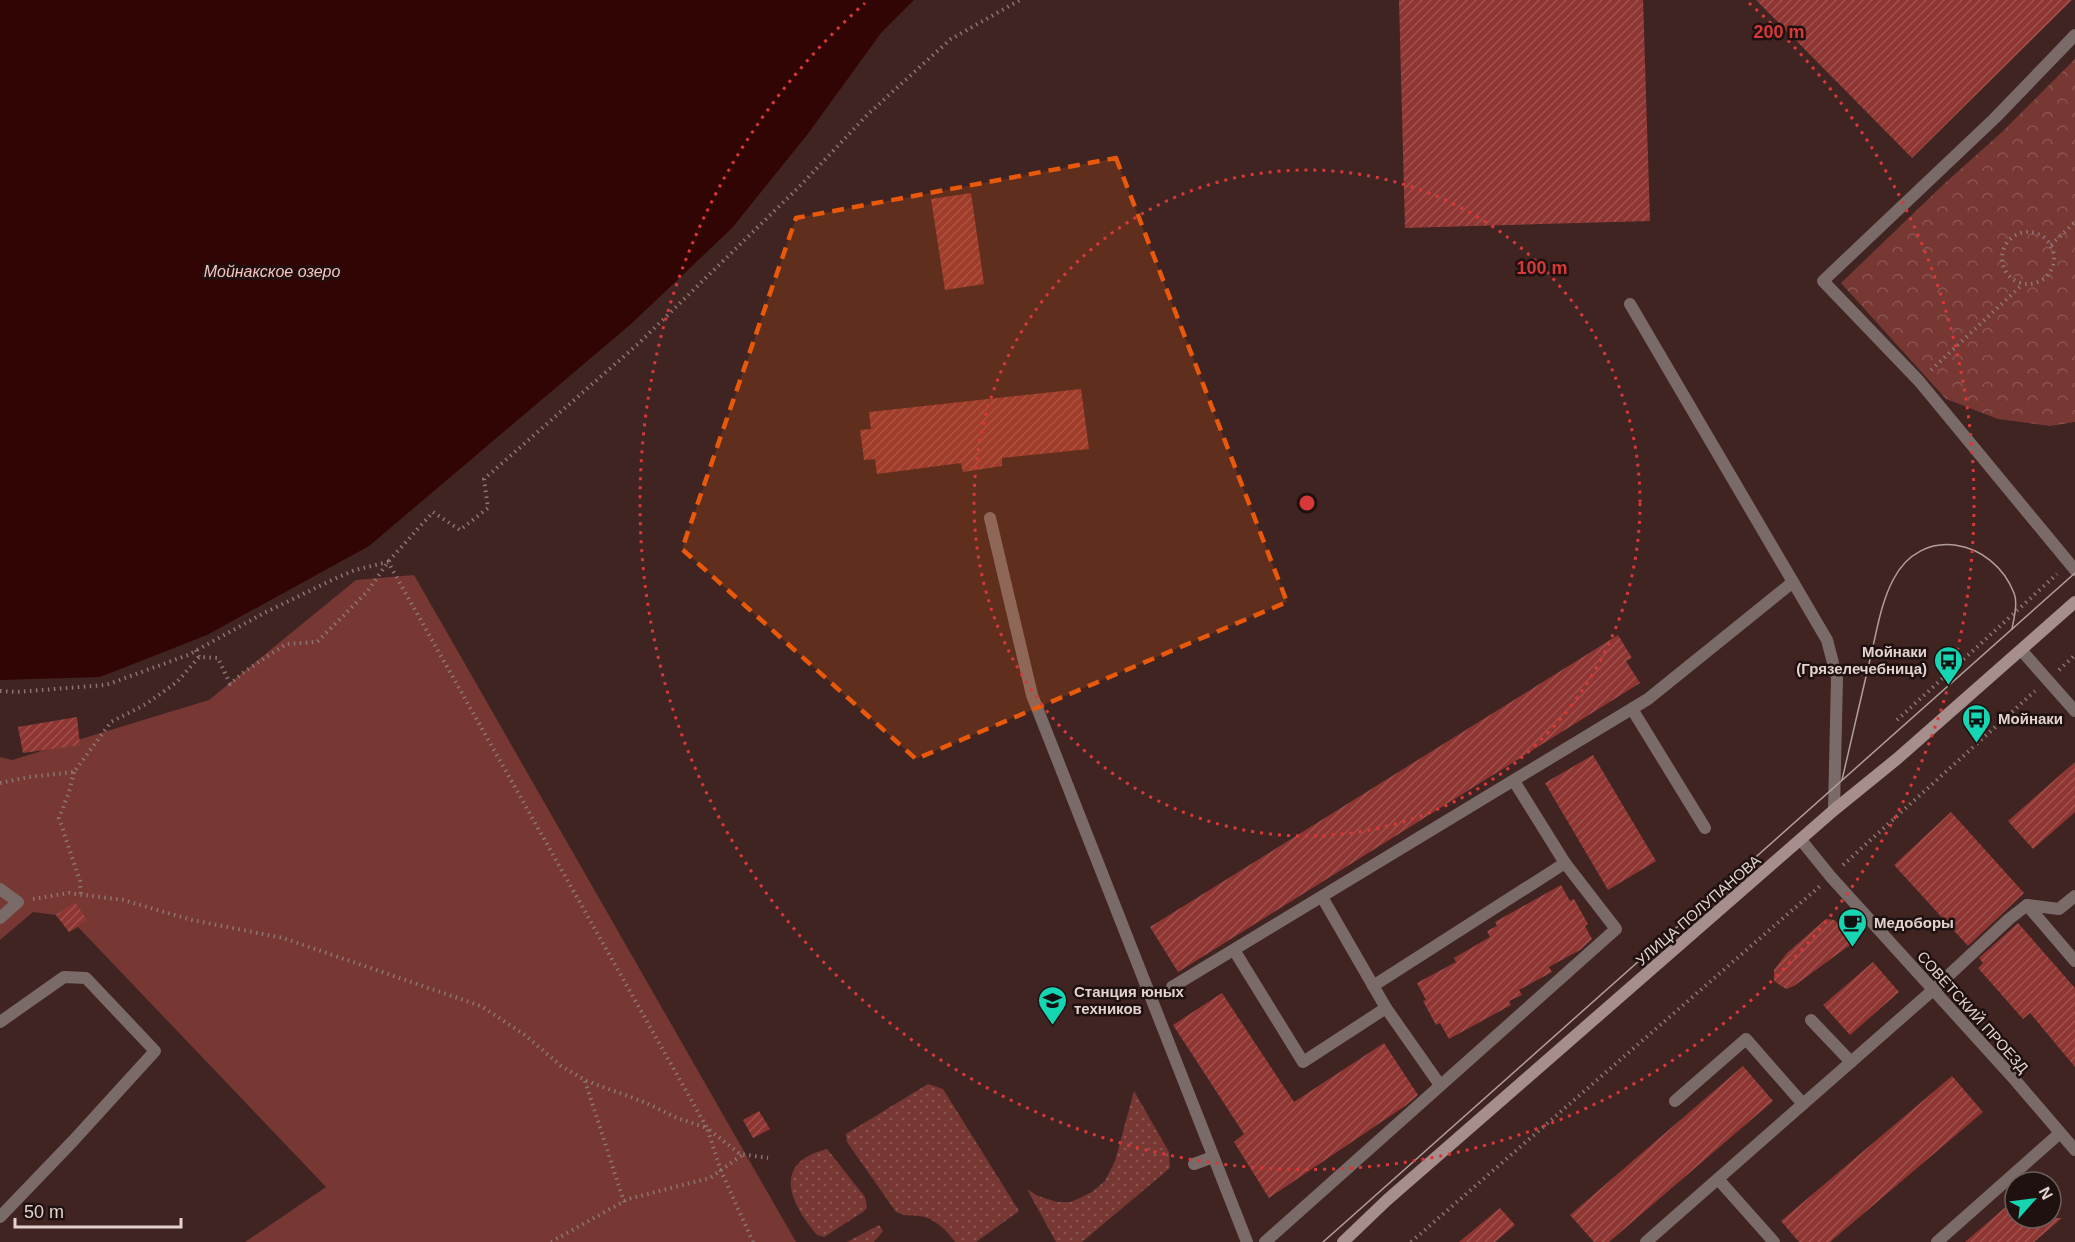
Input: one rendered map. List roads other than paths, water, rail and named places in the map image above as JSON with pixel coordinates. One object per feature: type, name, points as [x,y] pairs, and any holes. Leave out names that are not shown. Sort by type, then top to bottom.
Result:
[{"type":"street","points":[[2072,566],[1919,381],[1823,281],[1995,118],[2075,35]]},
{"type":"street","points":[[1630,304],[1827,640],[1837,678],[1834,810]]},
{"type":"street","points":[[990,518],[1032,695],[1247,1242]]},
{"type":"street","points":[[1172,987],[1648,699],[1793,582]]},
{"type":"street","name":"УЛИЦА ПОЛУПАНОВА","points":[[1343,1242],[1387,1200],[1834,810],[2022,651],[2075,602]]},
{"type":"street","points":[[2022,651],[2075,711]]},
{"type":"street","points":[[1632,709],[1706,828]]},
{"type":"street","points":[[1265,1242],[1616,929],[1565,863],[1514,781]]},
{"type":"street","name":"СОВЕТСКИЙ ПРОЕЗД","points":[[1801,840],[2075,1150]]},
{"type":"street","points":[[1373,986],[1565,863]]},
{"type":"street","points":[[0,889],[18,902],[0,918]]},
{"type":"street","points":[[1646,1242],[1933,990],[2009,919],[2027,905],[2059,909],[2075,896]]},
{"type":"street","points":[[1322,897],[1386,1008],[1440,1086]]},
{"type":"street","points":[[2027,905],[2075,961]]},
{"type":"street","points":[[1234,950],[1303,1062],[1386,1008]]},
{"type":"street","points":[[0,1022],[64,977],[86,978],[155,1051],[74,1141],[0,1217]]},
{"type":"street","points":[[1811,1020],[1851,1062]]},
{"type":"street","points":[[1675,1101],[1746,1039],[1803,1104]]},
{"type":"street","points":[[1937,1242],[2060,1133]]},
{"type":"street","points":[[1194,1164],[1213,1157]]},
{"type":"street","points":[[1718,1179],[1774,1242]]},
{"type":"water","name":"Мойнакское озеро","points":[[0,0],[914,0],[881,33],[807,135],[732,228],[631,324],[369,546],[207,635],[100,677],[0,680]]},
{"type":"tram line","points":[[1842,780],[1882,607],[1893,580],[1905,562],[1921,551],[1938,545],[1956,545],[1974,550],[1990,560],[2004,575],[2014,593],[2016,606],[2012,629]]},
{"type":"tram line","points":[[1323,1242],[2075,573]]},
{"type":"place","name":"Мойнаки (Грязелечебница)","points":[[1948,686]]},
{"type":"place","name":"Мойнаки","points":[[1977,744]]},
{"type":"place","name":"Медоборы","points":[[1853,948]]},
{"type":"place","name":"Станция юных техников","points":[[1053,1026]]}]
